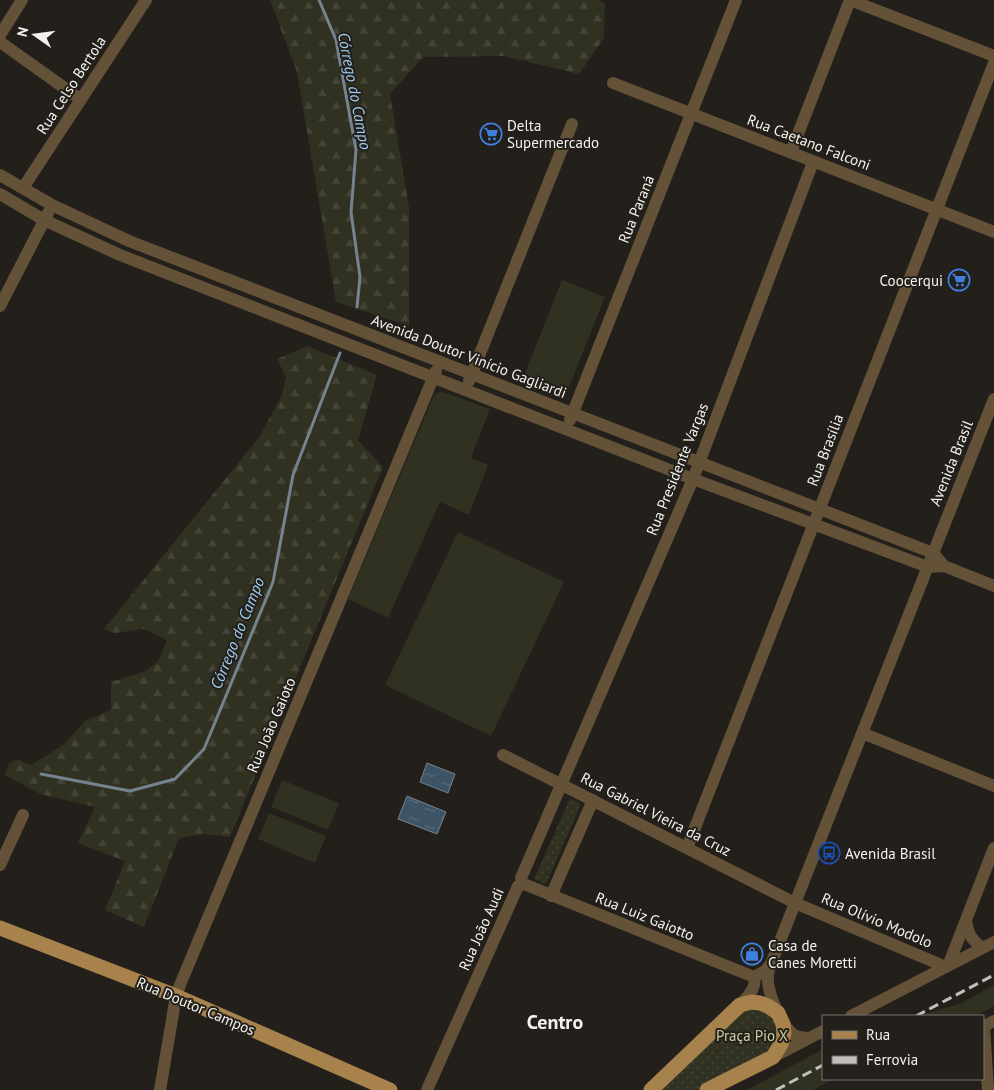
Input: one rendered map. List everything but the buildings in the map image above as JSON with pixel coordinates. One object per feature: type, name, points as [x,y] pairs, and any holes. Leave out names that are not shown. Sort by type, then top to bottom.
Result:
[{"type":"main road","name":"Rua Doutor Campos","points":[[0,928],[176,996],[390,1090]]},
{"type":"main road","points":[[651,1090],[740,1005],[751,1002],[760,1003],[768,1006],[778,1014],[783,1024],[784,1033],[781,1044],[773,1057],[707,1090]]},
{"type":"main road","points":[[671,1090],[670,1082],[675,1067]]},
{"type":"main road","points":[[730,1090],[736,1076]]},
{"type":"street","points":[[0,35],[22,0]]},
{"type":"street","name":"Rua Celso Bertola","points":[[23,188],[146,0]]},
{"type":"street","name":"Rua Paraná","points":[[567,430],[736,0]]},
{"type":"street","points":[[791,152],[850,0],[994,56]]},
{"type":"street","points":[[0,42],[80,100]]},
{"type":"street","name":"Rua Brasília","points":[[687,848],[994,63]]},
{"type":"street","name":"Rua Caetano Falconi","points":[[613,83],[994,232]]},
{"type":"street","points":[[458,387],[470,381],[572,124]]},
{"type":"street","name":"Rua Presidente Vargas","points":[[562,785],[693,479],[813,162]]},
{"type":"street","name":"Avenida Doutor Vinício Gagliardi","points":[[0,175],[52,205],[129,242],[933,553]]},
{"type":"street","points":[[0,194],[44,220],[120,255],[693,479],[928,567],[944,566],[994,586]]},
{"type":"street","points":[[0,306],[52,205]]},
{"type":"street","points":[[220,294],[226,279]]},
{"type":"street","points":[[433,378],[436,372],[448,365]]},
{"type":"street","name":"Rua João Gaioto","points":[[160,1090],[176,996],[433,378]]},
{"type":"street","name":"Avenida Brasil","points":[[771,964],[994,399]]},
{"type":"street","points":[[933,553],[944,566]]},
{"type":"street","points":[[862,733],[994,786]]},
{"type":"street","name":"Rua Gabriel Vieira da Cruz","points":[[502,755],[795,903]]},
{"type":"street","name":"Rua João Audi","points":[[427,1090],[518,886],[524,884],[521,878],[562,785]]},
{"type":"street","points":[[551,896],[593,800]]},
{"type":"street","points":[[0,866],[22,815]]},
{"type":"street","points":[[947,966],[994,848]]},
{"type":"street","name":"Rua Luiz Gaiotto","points":[[524,884],[754,977]]},
{"type":"street","name":"Rua Olívio Modolo","points":[[795,903],[947,966]]},
{"type":"street","points":[[966,920],[972,939],[982,948]]},
{"type":"street","points":[[854,1015],[994,942]]},
{"type":"street","points":[[740,1005],[752,991],[755,983],[754,977],[765,971],[771,964]]},
{"type":"street","points":[[771,964],[768,983],[778,1014],[796,1036],[809,1038]]},
{"type":"street","points":[[989,1024],[989,1089]]},
{"type":"street","points":[[773,1057],[822,1032]]},
{"type":"green space","points":[[270,0],[599,0],[605,3],[604,38],[579,74],[504,56],[423,57],[390,94],[409,207],[409,326],[336,302],[297,72]]},
{"type":"green space","points":[[562,280],[605,297],[569,387],[557,395],[521,383]]},
{"type":"green space","points":[[307,346],[377,375],[358,440],[383,467],[230,837],[203,834],[179,838],[144,927],[105,910],[125,861],[78,843],[95,807],[40,794],[5,775],[8,764],[17,759],[31,765],[63,745],[85,721],[111,710],[111,682],[146,671],[158,661],[167,640],[144,629],[114,633],[104,629],[260,436],[282,395],[286,377],[277,359]]},
{"type":"green space","points":[[440,392],[490,409],[471,458],[488,465],[469,515],[440,502],[388,618],[348,599],[434,395]]},
{"type":"green space","points":[[458,532],[564,582],[491,736],[385,685]]},
{"type":"green space","points":[[282,780],[339,803],[328,830],[271,807]]},
{"type":"green space","points":[[570,798],[581,804],[546,884],[534,879]]},
{"type":"green space","points":[[269,813],[326,836],[315,863],[258,839]]},
{"type":"green space","points":[[994,985],[994,1006],[978,1015],[922,1015],[960,1004]]},
{"type":"green space","name":"Praça Pio X","points":[[757,1008],[776,1019],[779,1035],[768,1055],[697,1090],[656,1090],[743,1011]]},
{"type":"green space","points":[[822,1050],[822,1080],[832,1080],[813,1090],[747,1090]]},
{"type":"water","points":[[427,763],[455,774],[448,793],[420,782]]},
{"type":"water","points":[[407,796],[446,812],[437,834],[398,819]]},
{"type":"waterway","name":"Córrego do Campo","points":[[319,0],[336,40],[356,150],[351,212],[360,277],[357,307]]},
{"type":"waterway","name":"Córrego do Campo","points":[[41,774],[130,791],[175,779],[204,749],[273,582],[293,475],[340,353]]},
{"type":"railway","points":[[918,1015],[994,975]]},
{"type":"railway","points":[[776,1090],[822,1066]]},
{"type":"place","name":"Delta Supermercado","points":[[491,134]]},
{"type":"place","name":"Coocerqui","points":[[959,280]]},
{"type":"place","name":"Avenida Brasil","points":[[829,853]]},
{"type":"place","name":"Casa de Canes Moretti","points":[[752,954]]},
{"type":"district","name":"Centro","points":[[555,1022]]}]
